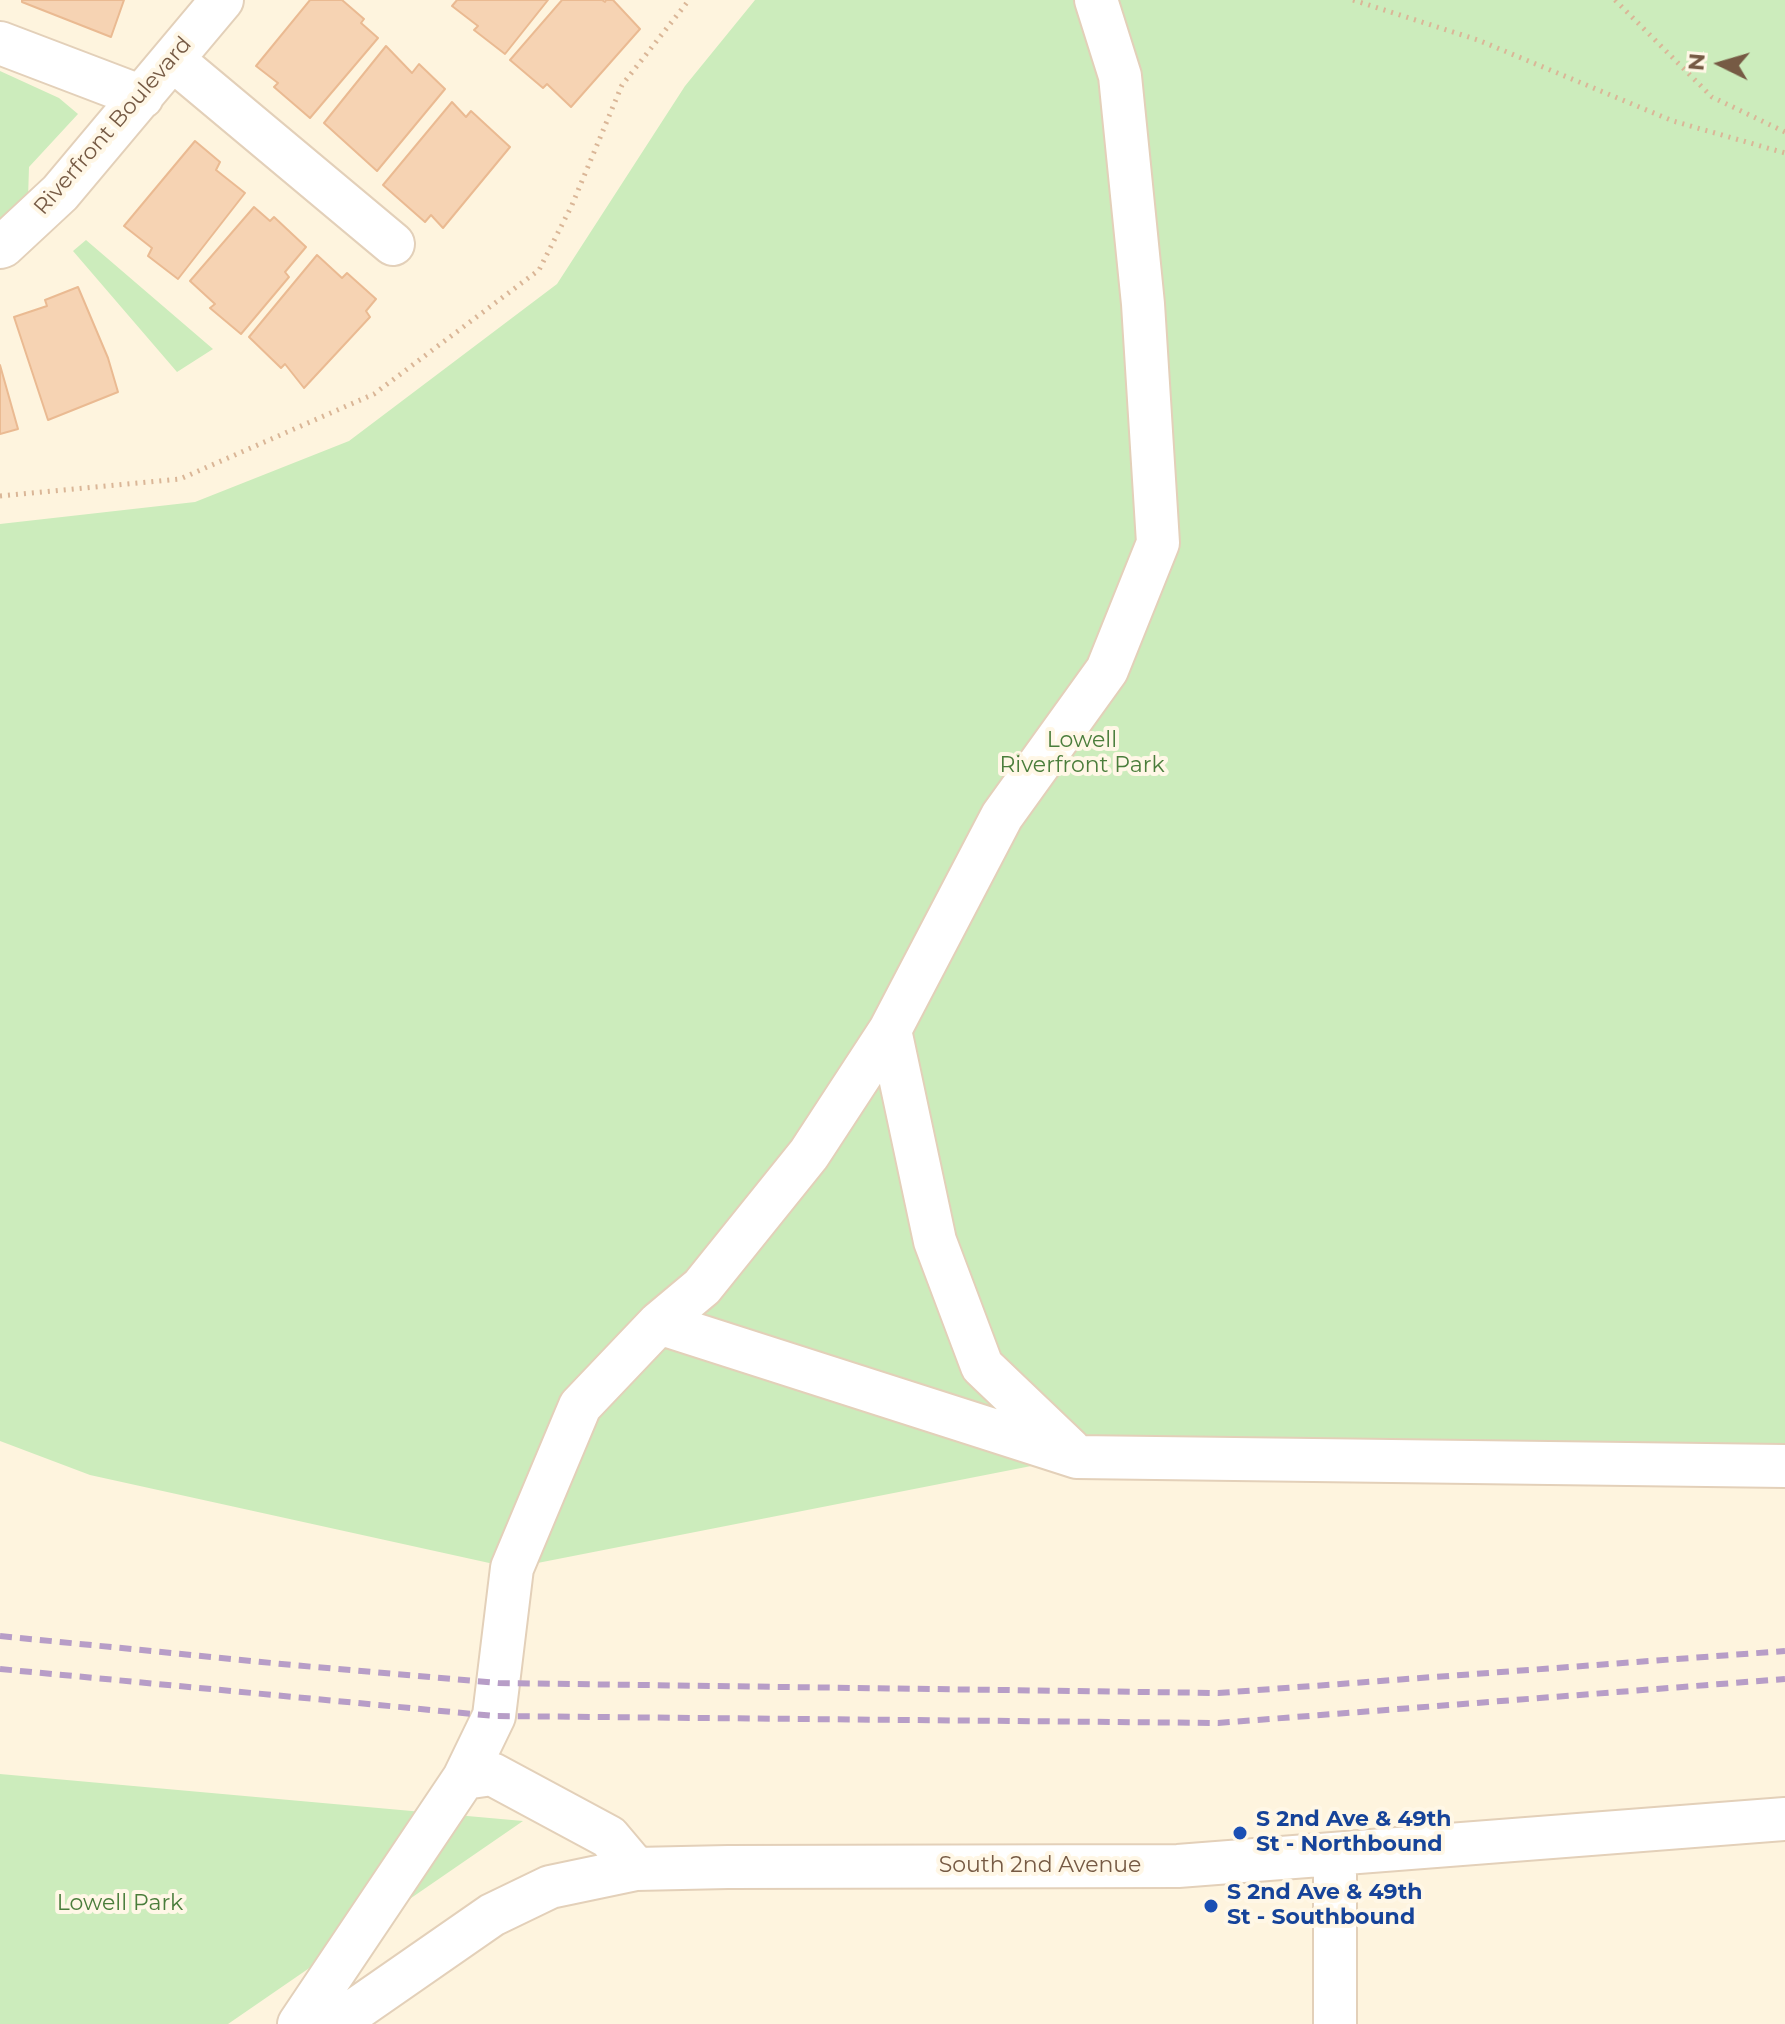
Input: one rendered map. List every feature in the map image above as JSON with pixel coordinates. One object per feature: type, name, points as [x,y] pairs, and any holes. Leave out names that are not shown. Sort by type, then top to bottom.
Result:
[{"type":"street","name":"Riverfront Boulevard","points":[[0,247],[60,193],[222,0]]},
{"type":"street","points":[[299,2024],[464,1778],[494,1716],[512,1568],[580,1406],[659,1323],[702,1287],[809,1154],[890,1030],[1002,816],[1107,670],[1158,543],[1143,304],[1120,76],[1096,0]]},
{"type":"street","points":[[0,43],[142,97]]},
{"type":"street","points":[[173,60],[393,244]]},
{"type":"street","points":[[890,1030],[935,1241],[982,1366],[1077,1457]]},
{"type":"street","points":[[659,1323],[1077,1457],[1785,1466]]},
{"type":"street","points":[[464,1778],[492,1774],[609,1837],[636,1869]]},
{"type":"street","name":"South 2nd Avenue","points":[[335,2024],[492,1915],[550,1887],[636,1869],[1178,1866],[1785,1819]]},
{"type":"street","points":[[1335,1854],[1335,2024]]},
{"type":"path","points":[[0,496],[180,479],[374,394],[539,270],[572,205],[622,85],[688,0]]},
{"type":"path","points":[[1353,0],[1478,40],[1673,121],[1785,153]]},
{"type":"path","points":[[1615,0],[1712,97],[1785,132]]},
{"type":"green space","name":"Lowell Riverfront Park","points":[[755,0],[1785,0],[1785,1466],[1077,1457],[512,1568],[90,1475],[0,1441],[0,524],[195,502],[349,441],[557,284],[685,86]]},
{"type":"green space","points":[[0,71],[59,98],[78,114],[29,167],[28,199],[0,225]]},
{"type":"green space","points":[[86,240],[213,349],[177,372],[73,251]]},
{"type":"green space","name":"Lowell Park","points":[[0,1774],[523,1821],[228,2024],[0,2024]]},
{"type":"building","points":[[22,0],[124,0],[111,37]]},
{"type":"building","points":[[310,0],[342,0],[364,19],[361,23],[378,38],[310,118],[274,87],[278,83],[256,66]]},
{"type":"building","points":[[457,0],[548,0],[505,54],[474,30],[478,26],[452,6]]},
{"type":"building","points":[[562,0],[613,0],[640,29],[571,107],[547,84],[543,88],[510,60]]},
{"type":"building","points":[[386,46],[412,73],[419,64],[445,89],[377,171],[324,123]]},
{"type":"building","points":[[452,102],[466,117],[471,111],[510,147],[443,228],[431,215],[425,222],[383,185]]},
{"type":"building","points":[[195,141],[220,162],[216,170],[245,193],[178,279],[148,256],[152,248],[124,226]]},
{"type":"building","points":[[254,207],[270,221],[274,217],[306,247],[285,272],[289,277],[241,334],[210,308],[215,304],[190,281]]},
{"type":"building","points":[[317,255],[342,278],[347,273],[376,299],[366,311],[370,317],[304,388],[285,364],[281,368],[249,337]]},
{"type":"building","points":[[78,287],[108,358],[118,392],[48,420],[14,317],[47,306],[45,300]]},
{"type":"building","points":[[0,365],[18,429],[0,434]]},
{"type":"railway","points":[[0,1636],[498,1683],[1218,1693],[1785,1651]]},
{"type":"railway","points":[[0,1669],[494,1716],[1218,1723],[1785,1679]]},
{"type":"place","name":"S 2nd Ave & 49th St - Northbound","points":[[1240,1833]]},
{"type":"place","name":"S 2nd Ave & 49th St - Southbound","points":[[1211,1906]]}]
